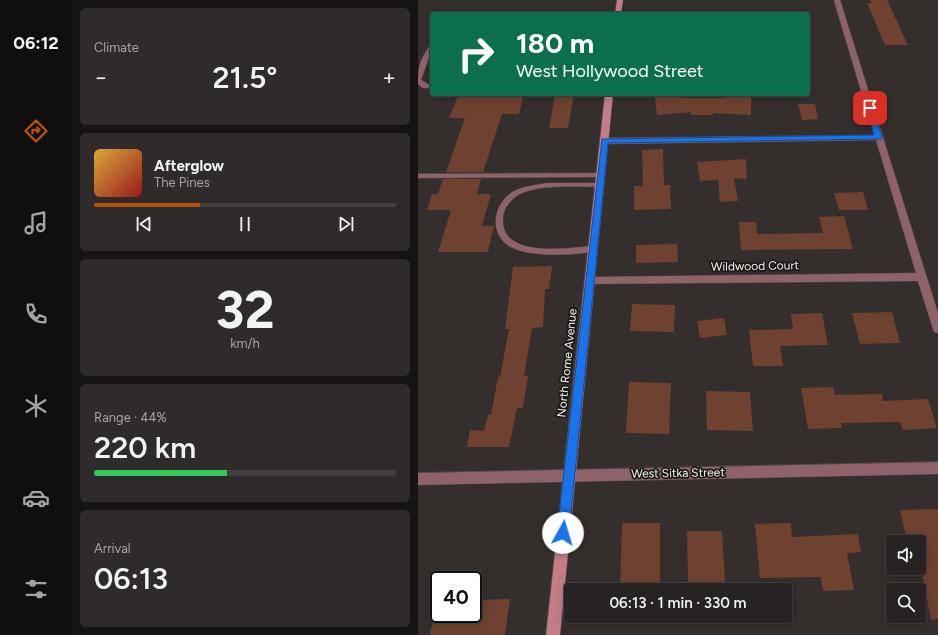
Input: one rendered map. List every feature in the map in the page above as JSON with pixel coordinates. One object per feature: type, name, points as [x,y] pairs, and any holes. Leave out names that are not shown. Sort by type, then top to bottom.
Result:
[{"type":"street","points":[[618,12],[620,0]]},
{"type":"street","points":[[837,0],[938,329]]},
{"type":"street","points":[[430,49],[418,80],[426,86],[430,86]]},
{"type":"street","name":"North Rome Avenue","points":[[553,635],[609,96]]},
{"type":"street","points":[[604,141],[879,137]]},
{"type":"street","name":"Wildwood Court","points":[[589,281],[922,277]]},
{"type":"street","name":"West Sitka Street","points":[[418,479],[938,468]]},
{"type":"lane","points":[[418,176],[600,180]]},
{"type":"lane","points":[[592,249],[531,251],[512,245],[503,238],[499,227],[500,213],[508,200],[517,192],[560,184],[600,180]]},
{"type":"building","points":[[870,0],[887,0],[908,45],[885,45],[867,3],[872,3]]},
{"type":"building","points":[[458,96],[523,96],[519,114],[502,114],[483,172],[446,172],[465,118],[449,118]]},
{"type":"building","points":[[555,96],[574,96],[568,128],[549,128]]},
{"type":"building","points":[[680,96],[681,98],[726,98],[726,96],[751,96],[751,115],[713,113],[713,115],[691,115],[691,112],[657,115],[655,97]]},
{"type":"building","points":[[798,104],[815,104],[818,119],[802,120]]},
{"type":"building","points":[[663,149],[664,185],[670,185],[671,209],[634,210],[634,186],[643,186],[642,150]]},
{"type":"building","points":[[746,159],[747,179],[734,178],[738,201],[720,202],[718,180],[700,181],[697,162]]},
{"type":"building","points":[[443,179],[481,179],[477,194],[491,194],[482,226],[494,226],[488,252],[438,252],[451,210],[427,210],[432,194],[438,194]]},
{"type":"building","points":[[863,192],[868,210],[839,210],[834,193]]},
{"type":"building","points":[[844,216],[853,249],[741,250],[739,222],[756,222],[757,234],[823,233],[819,217]]},
{"type":"building","points":[[677,244],[678,262],[636,263],[636,245]]},
{"type":"building","points":[[552,266],[549,289],[545,289],[543,327],[532,328],[524,376],[528,376],[523,408],[517,408],[509,447],[467,447],[470,430],[484,431],[488,415],[491,415],[509,329],[505,329],[513,267]]},
{"type":"building","points":[[632,304],[675,305],[674,332],[630,331]]},
{"type":"building","points":[[892,312],[900,343],[860,344],[852,313]]},
{"type":"building","points":[[822,313],[828,345],[780,346],[783,366],[753,366],[749,330],[793,329],[791,314]]},
{"type":"building","points":[[724,318],[727,335],[700,338],[697,321]]},
{"type":"building","points":[[629,382],[671,383],[669,434],[626,433]]},
{"type":"building","points":[[833,387],[835,395],[882,394],[883,401],[928,399],[937,428],[903,430],[900,422],[841,423],[842,428],[808,429],[801,388]]},
{"type":"building","points":[[706,391],[750,392],[753,431],[707,430]]},
{"type":"building","points":[[938,509],[938,619],[931,620],[926,594],[926,583],[924,583],[922,575],[926,575],[926,535],[905,535],[900,510]]},
{"type":"building","points":[[622,523],[660,523],[660,583],[620,583]]},
{"type":"building","points":[[791,523],[792,537],[858,534],[861,552],[847,553],[854,590],[823,591],[821,577],[760,578],[755,524]]},
{"type":"building","points":[[687,531],[722,531],[725,582],[688,582]]},
{"type":"building","points":[[510,599],[505,635],[430,635],[432,623],[482,623],[482,600]]},
{"type":"route","points":[[563,533],[604,141],[879,137],[870,108]]}]
